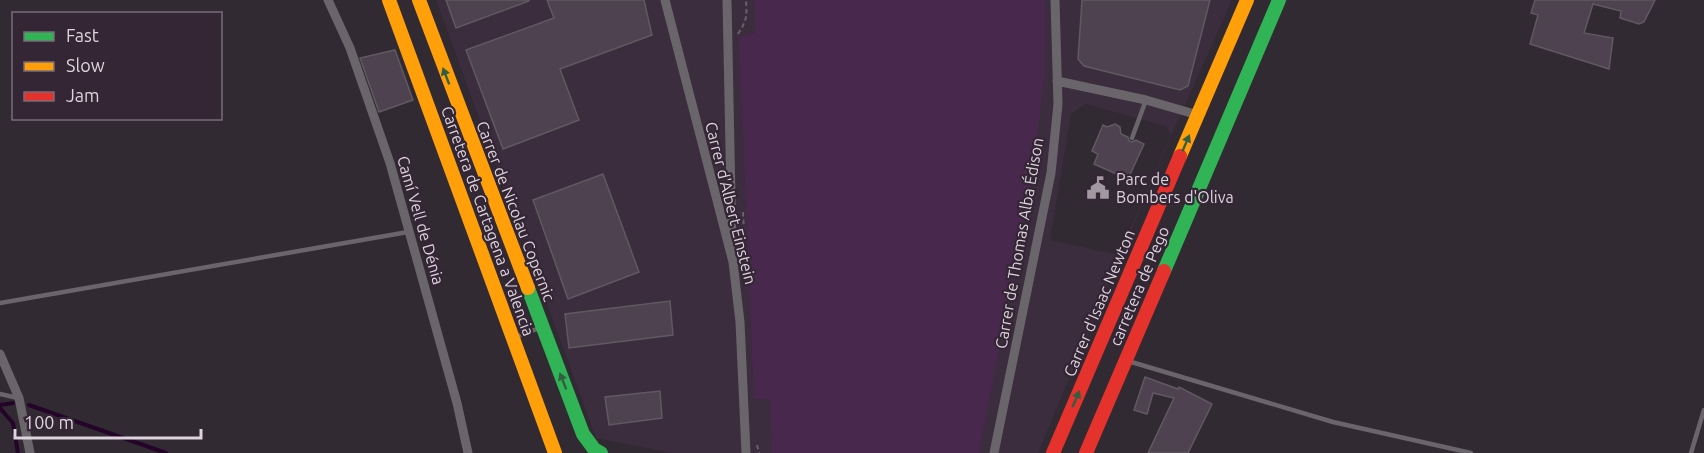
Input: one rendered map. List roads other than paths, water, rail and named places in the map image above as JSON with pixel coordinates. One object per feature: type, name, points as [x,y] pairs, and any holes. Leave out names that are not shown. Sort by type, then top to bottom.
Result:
[{"type":"street","name":"Camí Vell de Dénia","points":[[328,0],[350,48],[390,163],[457,403],[468,453]]},
{"type":"street","name":"Carretera de Cartagena a Valencia","points":[[389,0],[555,453]]},
{"type":"street","name":"Carrer de Nicolau Copernic","points":[[419,0],[584,434],[594,449],[601,453]]},
{"type":"street","name":"Carrer d'Albert Einstein","points":[[665,0],[733,262],[740,322],[746,453]]},
{"type":"street","points":[[727,0],[733,262]]},
{"type":"street","name":"Carrer de Thomas Alba Édison","points":[[994,453],[1050,173],[1058,104],[1055,0]]},
{"type":"street","name":"Carrer d'Isaac Newton","points":[[1053,453],[1247,0]]},
{"type":"street","name":"carretera de Pego","points":[[1086,453],[1279,0]]},
{"type":"street","points":[[1057,81],[1146,100],[1197,115]]},
{"type":"street","points":[[0,354],[19,398],[30,453]]},
{"type":"lane","points":[[1132,138],[1146,100]]},
{"type":"lane","points":[[0,303],[408,232]]},
{"type":"lane","points":[[513,338],[543,327]]},
{"type":"lane","points":[[1126,360],[1333,422],[1471,453]]},
{"type":"lane","points":[[0,394],[19,398]]},
{"type":"lane","points":[[1691,453],[1704,410]]},
{"type":"waterway","points":[[0,405],[13,403]]},
{"type":"waterway","points":[[29,405],[166,453]]},
{"type":"waterway","points":[[0,408],[13,423],[18,453]]},
{"type":"place","name":"Parc de Bombers d'Oliva","points":[[1098,188]]}]
